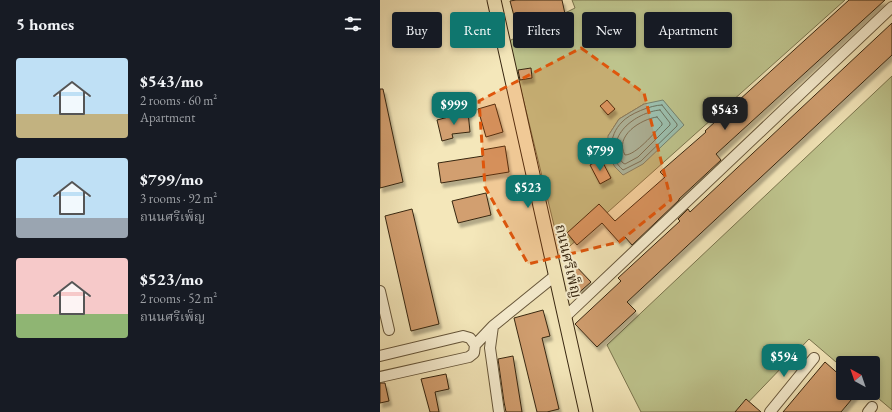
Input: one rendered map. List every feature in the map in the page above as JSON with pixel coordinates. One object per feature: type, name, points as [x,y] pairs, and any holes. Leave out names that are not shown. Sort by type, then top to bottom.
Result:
[{"type":"main road","name":"ถนนศรีเพ็ญ","points":[[494,0],[586,412]]},
{"type":"street","points":[[565,317],[892,7]]},
{"type":"street","points":[[380,377],[469,357],[474,353],[475,345],[493,326],[556,275]]},
{"type":"street","points":[[380,291],[390,330]]},
{"type":"street","points":[[493,326],[490,348],[499,412]]},
{"type":"street","points":[[380,356],[463,336],[470,338],[475,345]]},
{"type":"street","points":[[770,412],[814,358]]},
{"type":"highlighted area","points":[[581,48],[644,93],[671,200],[619,242],[528,264],[485,187],[479,101]]},
{"type":"green space","points":[[572,0],[845,0],[561,254],[509,41],[513,39],[513,48],[574,48],[574,12],[567,12],[575,8]],"holes":[[[644,104],[608,136],[619,119]]]},
{"type":"green space","points":[[892,76],[892,410],[880,400],[880,356],[836,356],[836,362],[809,339],[739,412],[641,412],[607,345]]},
{"type":"water","points":[[663,100],[684,125],[643,164],[623,175],[615,167],[607,154],[608,136],[619,119],[644,104]]},
{"type":"building","points":[[562,0],[565,12],[513,12],[510,1]]},
{"type":"building","points":[[849,0],[885,0],[716,154],[721,160],[632,245],[625,237],[619,242],[602,223],[577,245],[567,233],[599,204],[615,221],[665,177],[660,172],[706,132],[705,131]]},
{"type":"building","points":[[892,23],[892,55],[627,302],[636,311],[597,347],[575,324],[621,281],[618,278],[680,221],[678,219],[688,209],[690,212]]},
{"type":"building","points":[[531,68],[532,78],[520,80],[518,70]]},
{"type":"building","points":[[380,89],[383,89],[403,182],[380,188]]},
{"type":"building","points":[[607,100],[615,109],[608,115],[600,106]]},
{"type":"building","points":[[495,104],[503,132],[486,137],[478,109]]},
{"type":"building","points":[[468,112],[470,132],[452,134],[453,138],[442,141],[437,120]]},
{"type":"building","points":[[505,146],[509,172],[441,183],[438,163],[483,156],[482,150]]},
{"type":"building","points":[[601,159],[611,178],[600,184],[590,165]]},
{"type":"building","points":[[486,193],[491,215],[458,223],[452,201]]},
{"type":"building","points":[[412,209],[439,324],[411,331],[385,216]]},
{"type":"building","points":[[573,263],[591,282],[575,296],[566,268]]},
{"type":"building","points":[[543,310],[550,336],[542,338],[559,409],[547,412],[537,412],[514,318]]},
{"type":"building","points":[[513,356],[522,412],[506,412],[504,402],[498,359]]},
{"type":"building","points":[[825,362],[836,372],[836,400],[851,400],[841,412],[783,412]]},
{"type":"building","points":[[446,374],[449,389],[435,392],[439,412],[430,412],[421,379]]},
{"type":"building","points":[[380,383],[385,383],[389,401],[380,403]]},
{"type":"building","points":[[746,399],[761,412],[735,412]]}]
